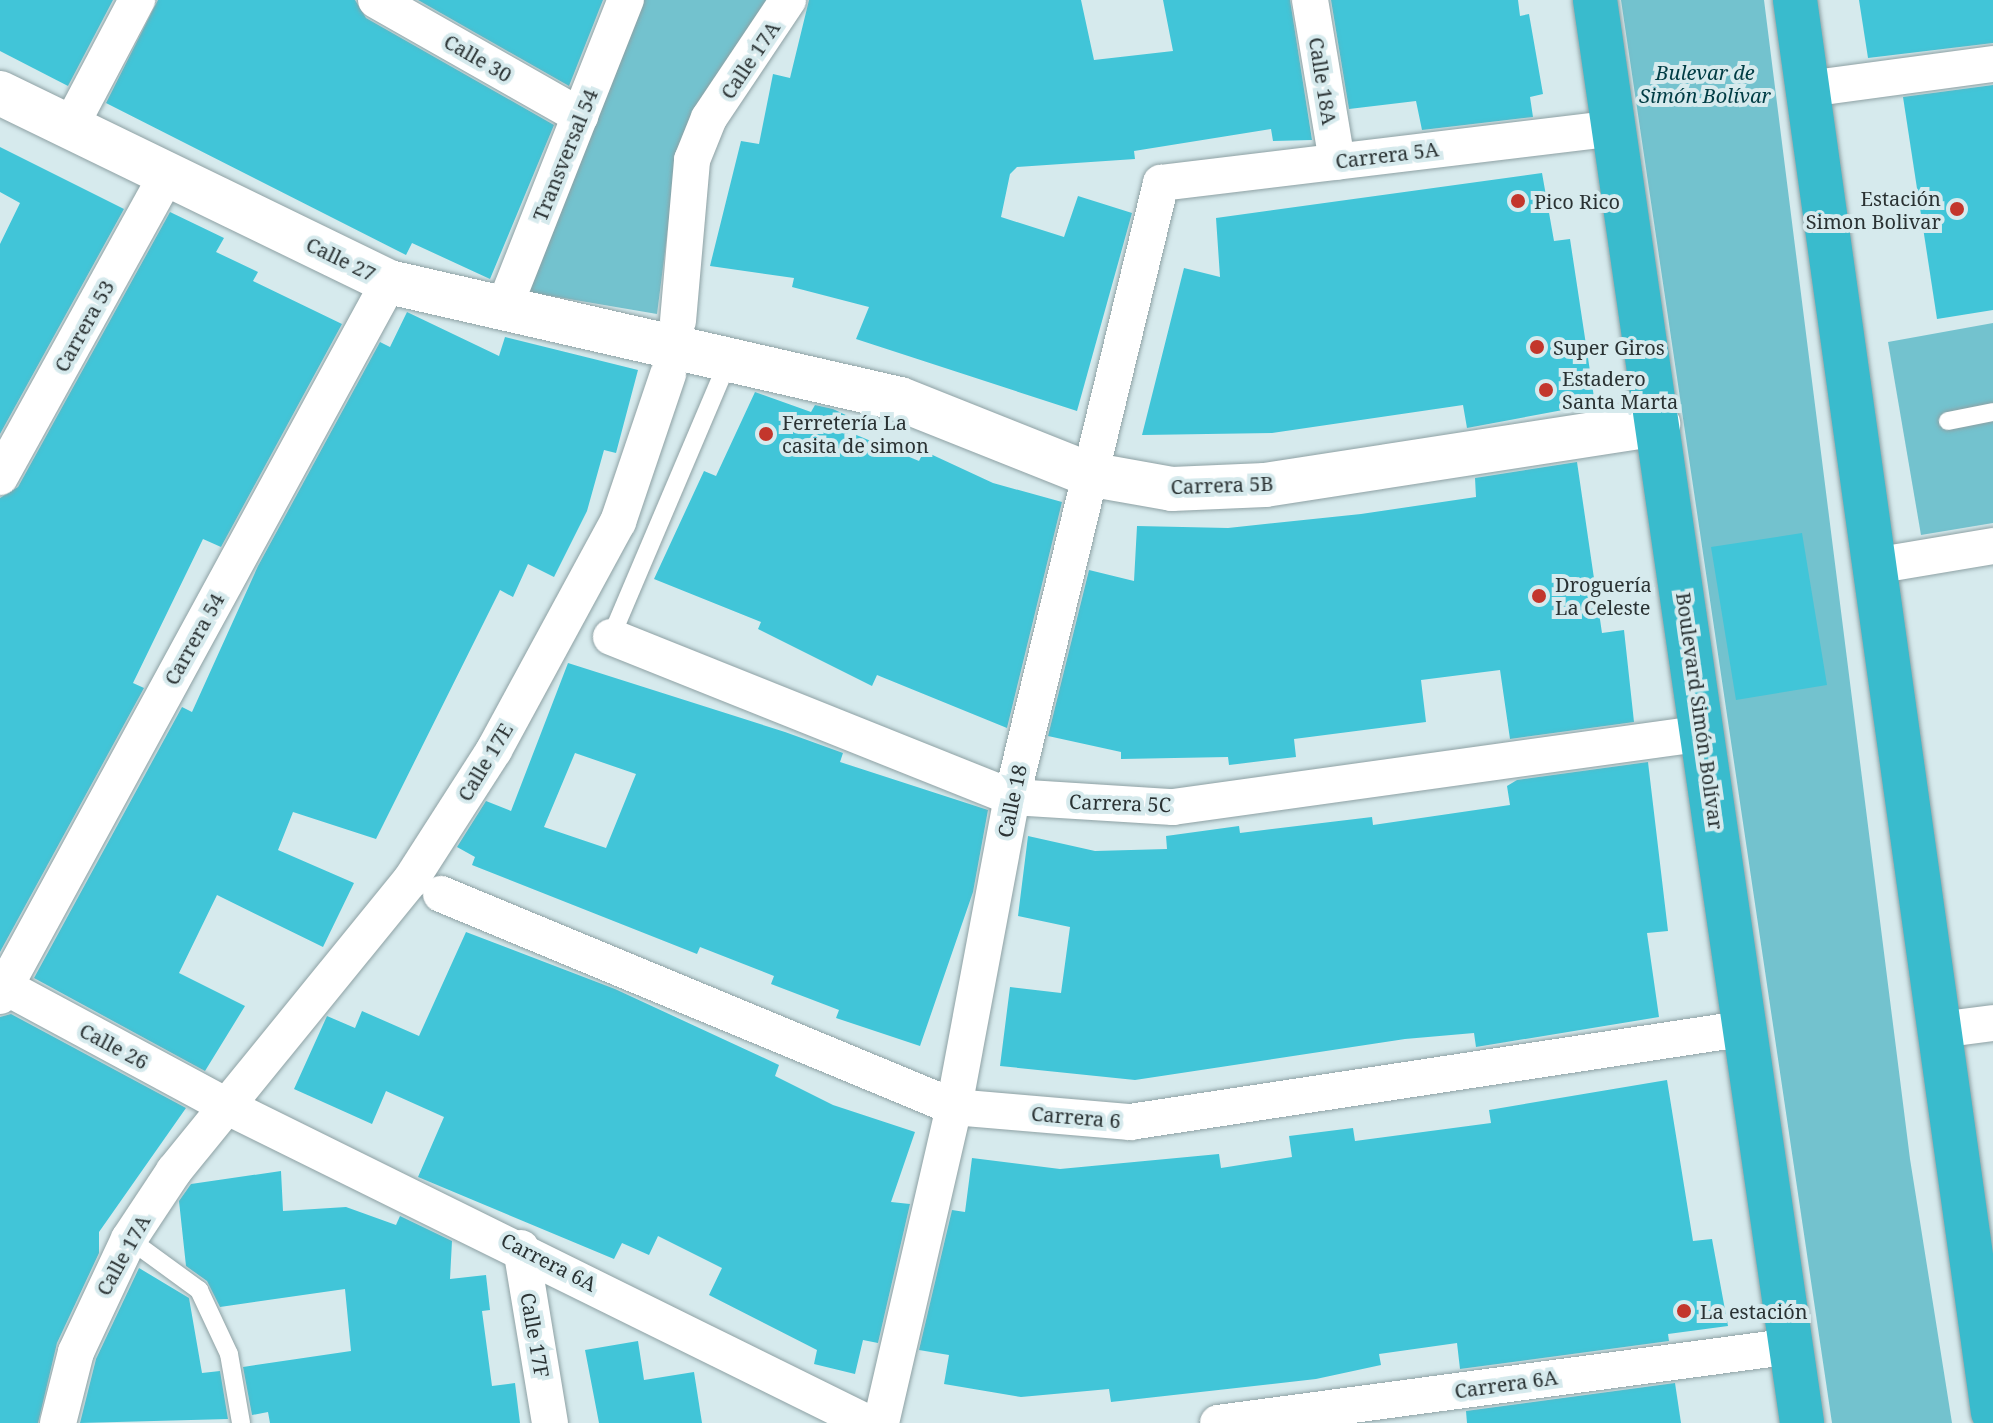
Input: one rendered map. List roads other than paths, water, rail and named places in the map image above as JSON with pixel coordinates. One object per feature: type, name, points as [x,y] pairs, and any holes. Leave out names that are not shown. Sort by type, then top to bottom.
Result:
[{"type":"highway","name":"Boulevard Simón Bolívar","points":[[1595,0],[1747,1028],[1802,1423]]},
{"type":"highway","points":[[1795,0],[1939,1030],[1986,1319],[1993,1412]]},
{"type":"street","points":[[70,127],[137,0]]},
{"type":"street","name":"Calle 30","points":[[376,0],[580,116]]},
{"type":"street","name":"Transversal 54","points":[[503,310],[626,0]]},
{"type":"street","name":"Calle 17A","points":[[709,118],[788,0]]},
{"type":"street","name":"Calle 18A","points":[[1310,0],[1337,162]]},
{"type":"street","points":[[1808,89],[1993,64]]},
{"type":"street","name":"Calle 27","points":[[0,93],[389,282],[684,351]]},
{"type":"street","name":"Calle 17E","points":[[228,1107],[410,881],[494,750],[618,522],[684,351],[683,216],[692,160],[709,118]]},
{"type":"street","name":"Carrera 5A","points":[[1161,183],[1614,128]]},
{"type":"street","name":"Carrera 53","points":[[0,477],[167,174]]},
{"type":"street","name":"Calle 18","points":[[881,1423],[954,1107],[1012,797],[1161,183]]},
{"type":"street","name":"Carrera 54","points":[[2,989],[389,282]]},
{"type":"street","name":"Carrera 5B","points":[[684,351],[900,399],[1088,474],[1172,489],[1265,485],[1658,424]]},
{"type":"street","points":[[1874,566],[1993,546]]},
{"type":"street","name":"Carrera 5C","points":[[611,637],[1012,797],[1173,807],[1704,733]]},
{"type":"street","name":"Carrera 6","points":[[441,894],[954,1107],[1130,1122],[1747,1028]]},
{"type":"street","name":"Calle 26","points":[[2,989],[228,1107]]},
{"type":"street","points":[[1939,1030],[1993,1023]]},
{"type":"street","name":"Calle 17A","points":[[58,1423],[76,1352],[129,1239],[228,1107]]},
{"type":"street","name":"Carrera 6A","points":[[228,1107],[521,1248],[868,1423]]},
{"type":"street","name":"Calle 17F","points":[[521,1248],[550,1423]]},
{"type":"street","name":"Carrera 6A","points":[[1218,1423],[1793,1346]]},
{"type":"lane","name":"Calle 17E","points":[[611,637],[684,351]]},
{"type":"lane","points":[[1948,421],[1993,412]]},
{"type":"lane","points":[[129,1239],[199,1290],[229,1354],[241,1423]]},
{"type":"place","name":"Pico Rico","points":[[1518,201]]},
{"type":"place","name":"Estación Simon Bolivar","points":[[1957,209]]},
{"type":"place","name":"Super Giros","points":[[1537,347]]},
{"type":"place","name":"Estadero Santa Marta","points":[[1546,390]]},
{"type":"place","name":"Ferretería La casita de simon","points":[[766,434]]},
{"type":"place","name":"Droguería La Celeste","points":[[1539,596]]},
{"type":"place","name":"La estación","points":[[1684,1311]]},
{"type":"park label","name":"Bulevar de Simón Bolívar","points":[[1705,84]]}]
